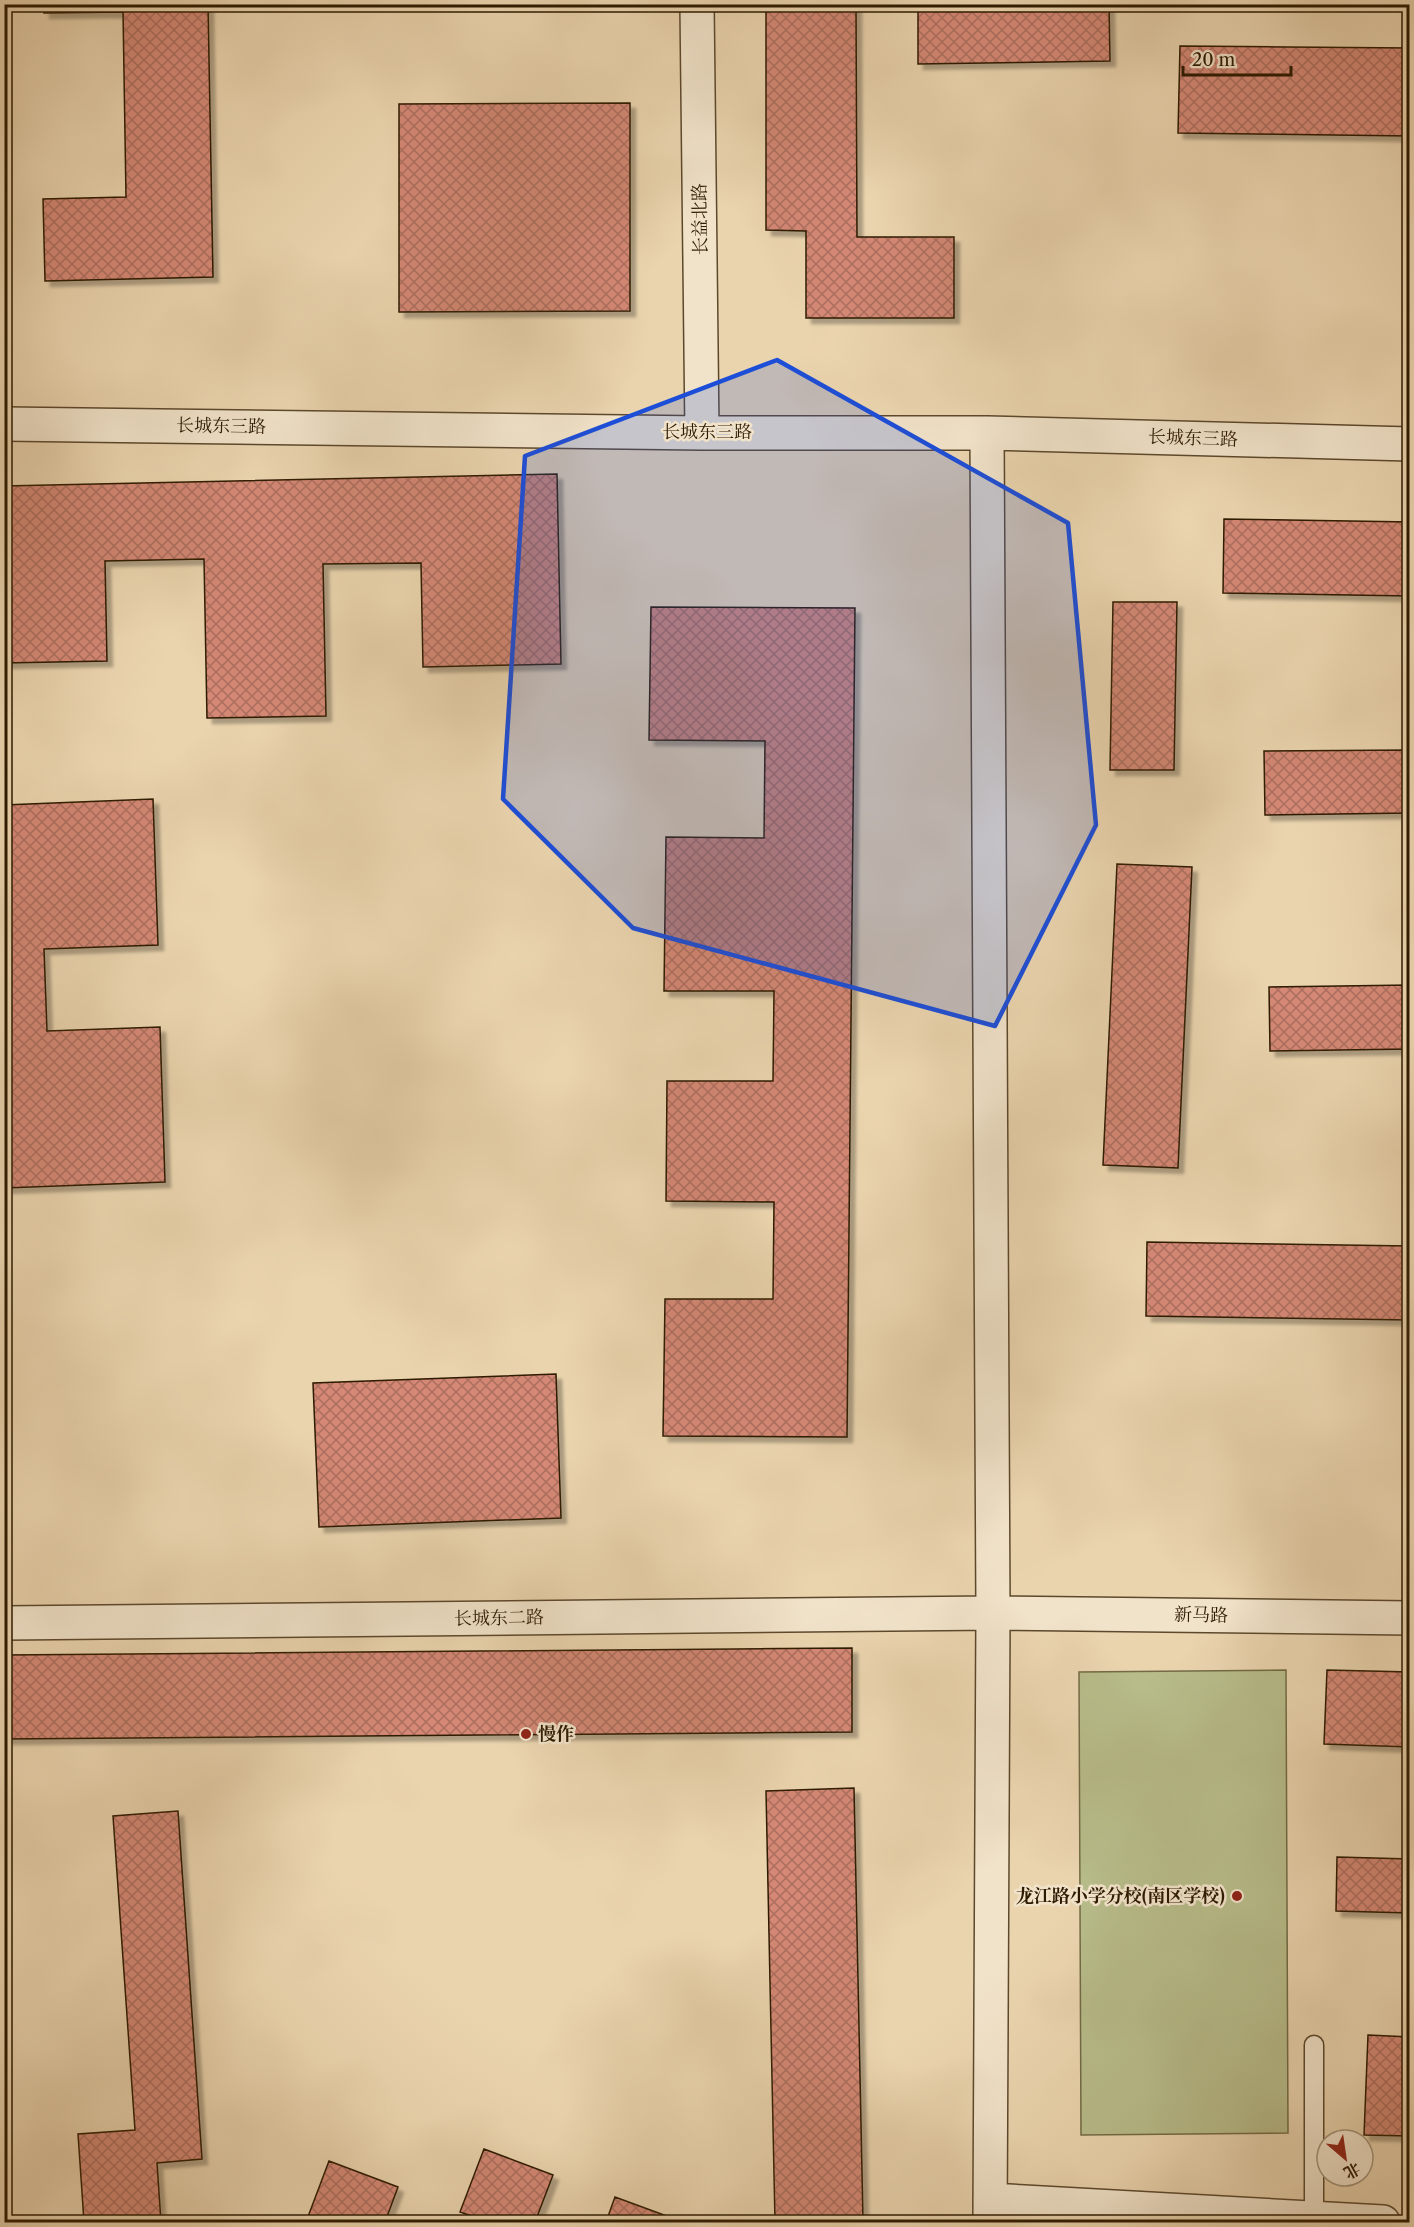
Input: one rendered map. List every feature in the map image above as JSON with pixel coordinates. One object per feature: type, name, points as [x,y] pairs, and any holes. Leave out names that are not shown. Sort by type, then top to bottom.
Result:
[{"type":"street","name":"长益北路","points":[[697,4],[702,433]]},
{"type":"street","name":"长城东三路","points":[[4,424],[702,433],[987,433],[1410,444]]},
{"type":"street","points":[[987,433],[993,1613],[990,2211],[1314,2218],[1383,2223]]},
{"type":"street","name":"新马路","points":[[993,1613],[1410,1618]]},
{"type":"street","name":"长城东二路","points":[[4,1623],[993,1613]]},
{"type":"lane","points":[[1314,2045],[1314,2218]]},
{"type":"highlighted area","points":[[777,360],[1068,523],[1096,825],[995,1026],[633,928],[503,799],[525,456]]},
{"type":"green space","points":[[1286,1670],[1288,2133],[1081,2135],[1079,1672]]},
{"type":"building","points":[[44,4],[208,4],[213,277],[45,281],[43,199],[126,197],[123,12],[44,13]]},
{"type":"building","points":[[918,4],[1109,4],[1110,61],[918,64]]},
{"type":"building","points":[[766,5],[856,5],[857,237],[954,237],[954,318],[806,318],[806,231],[766,230]]},
{"type":"building","points":[[1180,46],[1410,48],[1410,136],[1178,133]]},
{"type":"building","points":[[630,103],[630,311],[399,312],[399,104]]},
{"type":"building","points":[[557,474],[561,664],[423,667],[421,563],[323,564],[326,716],[207,718],[204,559],[105,561],[107,661],[4,663],[4,486]]},
{"type":"building","points":[[1224,519],[1410,522],[1410,596],[1223,593]]},
{"type":"building","points":[[1113,602],[1177,602],[1174,770],[1110,770]]},
{"type":"building","points":[[651,607],[855,608],[847,1437],[663,1436],[665,1299],[773,1299],[774,1202],[666,1201],[667,1081],[773,1081],[774,991],[664,991],[666,837],[764,838],[765,741],[649,740]]},
{"type":"building","points":[[1410,750],[1410,813],[1265,815],[1264,751]]},
{"type":"building","points":[[153,799],[158,945],[44,949],[47,1031],[160,1027],[165,1182],[4,1188],[4,805]]},
{"type":"building","points":[[1117,864],[1192,867],[1178,1168],[1103,1165]]},
{"type":"building","points":[[1410,985],[1410,1049],[1270,1051],[1269,987]]},
{"type":"building","points":[[1147,1242],[1410,1246],[1410,1320],[1146,1316]]},
{"type":"building","points":[[556,1374],[561,1518],[319,1527],[313,1383]]},
{"type":"building","points":[[852,1648],[852,1732],[4,1739],[4,1655]]},
{"type":"building","points":[[1327,1670],[1410,1672],[1410,1747],[1324,1744]]},
{"type":"building","points":[[854,1788],[863,2220],[775,2222],[766,1791]]},
{"type":"building","points":[[178,1811],[202,2159],[157,2163],[161,2222],[84,2222],[78,2134],[135,2130],[113,1816]]},
{"type":"building","points":[[1337,1857],[1410,1859],[1410,1913],[1336,1911]]},
{"type":"building","points":[[1368,2035],[1410,2037],[1410,2136],[1375,2135],[1375,2128],[1364,2128]]},
{"type":"building","points":[[484,2149],[553,2175],[535,2222],[490,2222],[460,2212]]},
{"type":"building","points":[[329,2161],[398,2187],[385,2222],[306,2222]]},
{"type":"building","points":[[615,2197],[683,2222],[606,2222]]},
{"type":"place","name":"慢作","points":[[526,1734]]},
{"type":"place","name":"龙江路小学分校(南区学校)","points":[[1237,1896]]}]
